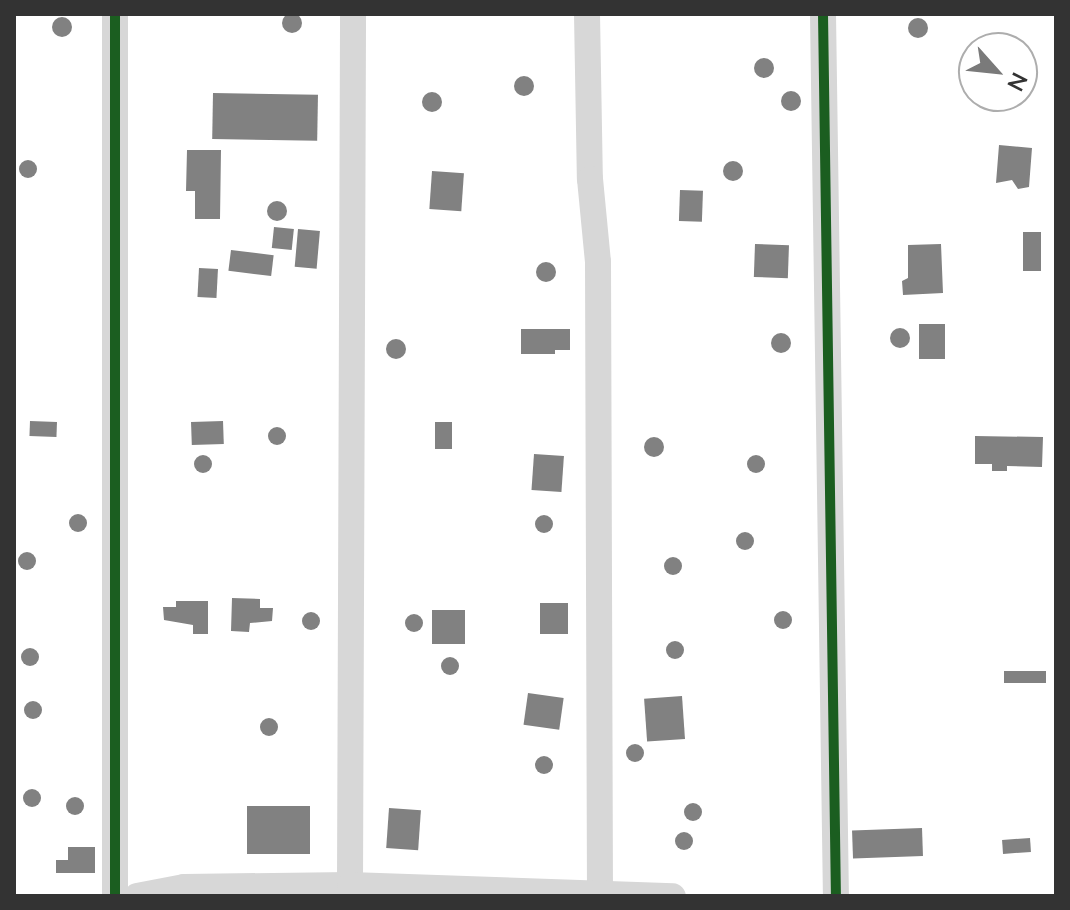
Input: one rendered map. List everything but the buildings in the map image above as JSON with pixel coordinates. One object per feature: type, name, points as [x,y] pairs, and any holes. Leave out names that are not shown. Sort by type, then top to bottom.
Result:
[{"type":"street","points":[[115,14],[115,896]]},
{"type":"street","points":[[350,885],[353,14]]},
{"type":"street","points":[[587,14],[590,179],[598,262],[600,893]]},
{"type":"street","points":[[823,14],[836,896]]},
{"type":"street","points":[[137,896],[184,887],[350,885],[673,896]]},
{"type":"cycle path","points":[[115,14],[115,896]]},
{"type":"cycle path","points":[[823,14],[836,896]]}]
